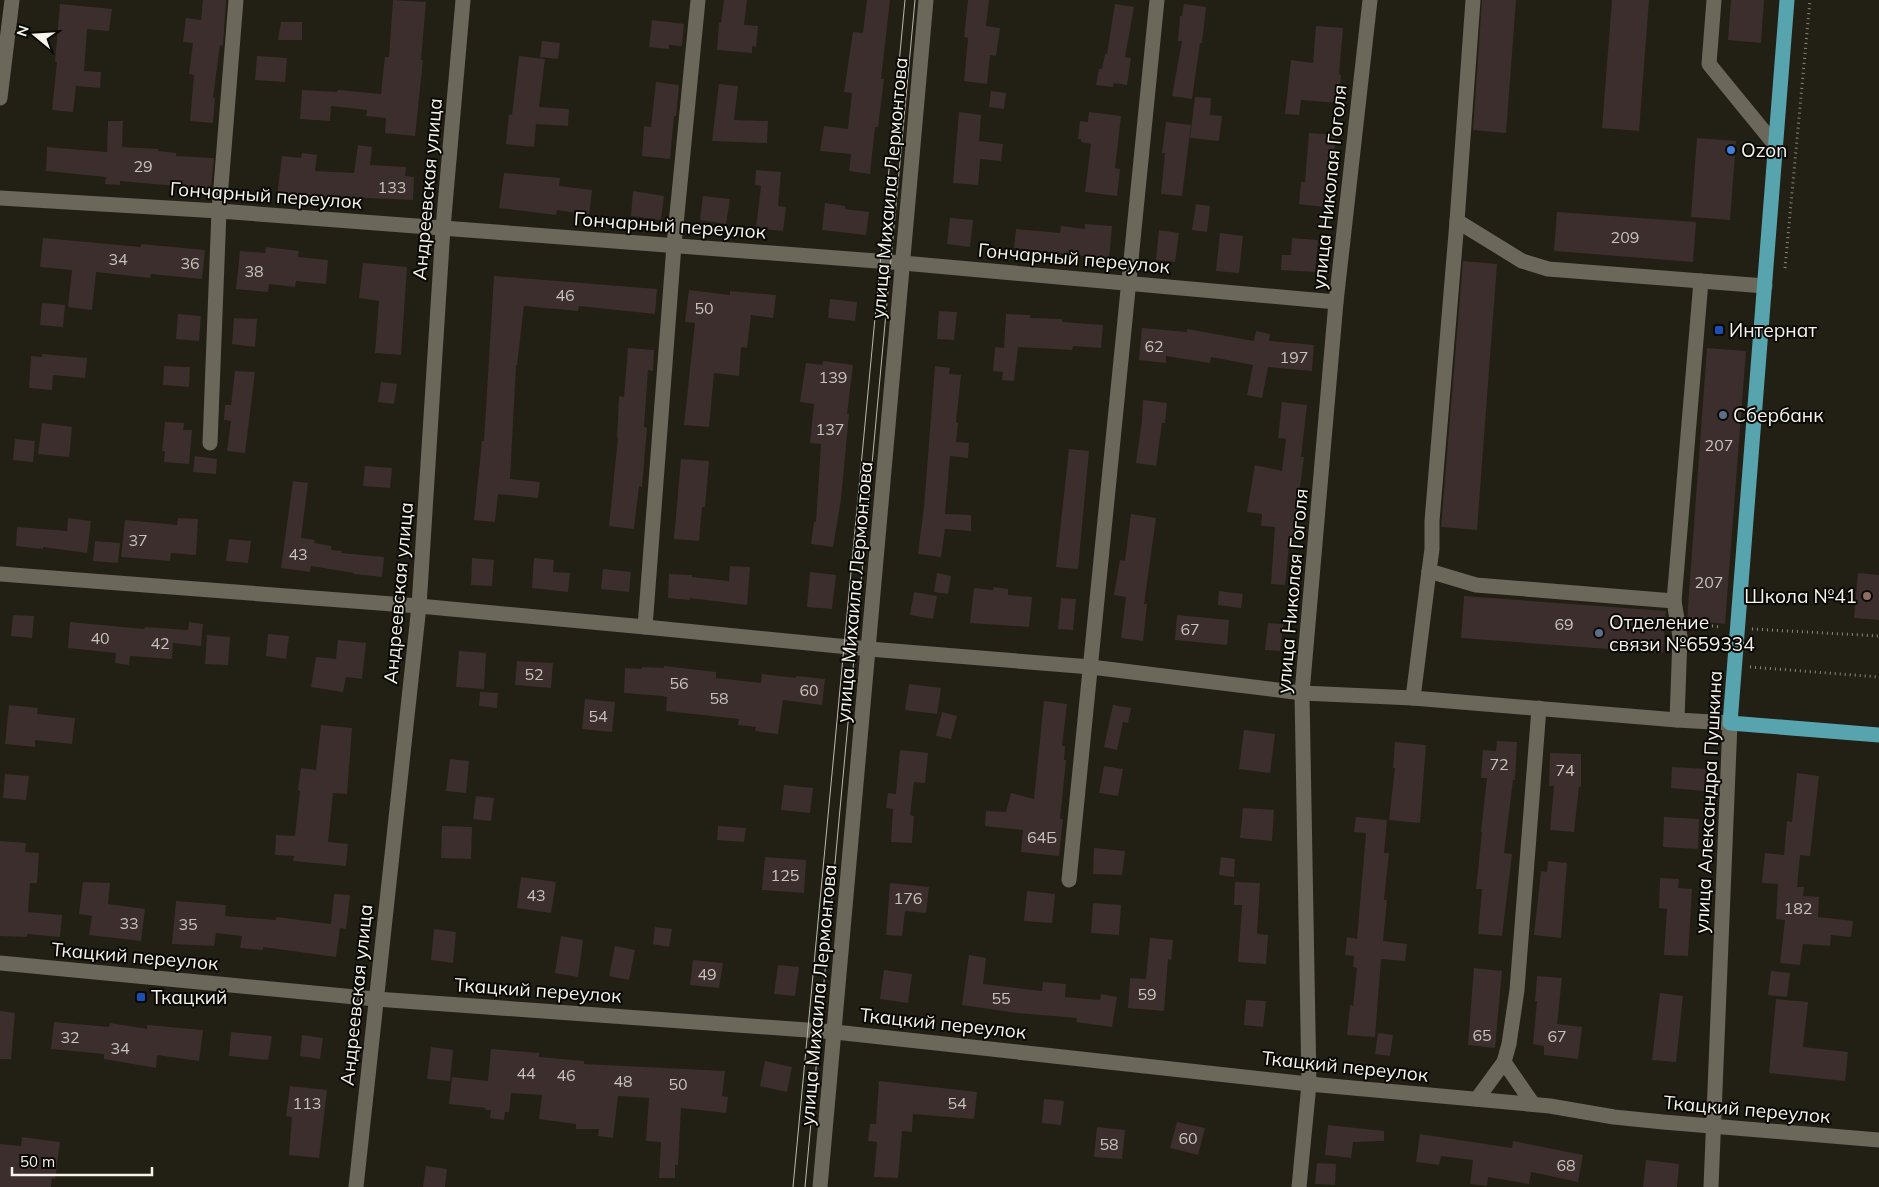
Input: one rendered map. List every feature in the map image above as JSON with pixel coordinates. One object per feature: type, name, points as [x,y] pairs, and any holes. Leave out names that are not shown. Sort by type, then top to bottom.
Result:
[{"type":"main road","name":"улица Александра Пушкина","points":[[1730,723],[1744,628],[1765,286],[1787,0]]},
{"type":"main road","points":[[1730,723],[1879,735]]},
{"type":"street","points":[[0,98],[12,0]]},
{"type":"street","points":[[210,443],[219,211],[236,0]]},
{"type":"street","name":"Андреевская улица","points":[[356,1187],[420,606],[442,228],[463,0]]},
{"type":"street","points":[[645,627],[674,245],[698,0]]},
{"type":"street","name":"улица Михаила Лермонтова","points":[[820,1187],[926,0]]},
{"type":"street","points":[[1069,880],[1157,0]]},
{"type":"street","name":"улица Николая Гоголя","points":[[1299,1187],[1309,1084],[1302,692],[1336,302],[1370,0]]},
{"type":"street","points":[[1413,698],[1432,549],[1432,521],[1474,0]]},
{"type":"street","points":[[1714,0],[1709,64],[1776,146]]},
{"type":"street","name":"Гончарный переулок","points":[[0,198],[219,211],[903,262],[1336,302]]},
{"type":"street","points":[[1457,221],[1522,261],[1548,270],[1765,286]]},
{"type":"street","points":[[1677,720],[1680,637],[1674,601],[1701,281]]},
{"type":"street","points":[[1429,571],[1476,585],[1674,601]]},
{"type":"street","points":[[0,574],[420,606],[869,650],[1091,667],[1302,692],[1413,698],[1730,723]]},
{"type":"street","points":[[1477,1099],[1504,1062],[1517,990],[1539,708]]},
{"type":"street","name":"улица Александра Пушкина","points":[[1711,1187],[1712,1125],[1730,723]]},
{"type":"street","name":"Ткацкий переулок","points":[[0,963],[376,998],[835,1032],[1309,1084],[1533,1104],[1614,1117],[1879,1140]]},
{"type":"street","points":[[1504,1062],[1533,1104]]},
{"type":"path","points":[[1784,275],[1810,0]]},
{"type":"path","points":[[1712,626],[1879,636]]},
{"type":"path","points":[[1744,628],[1750,638]]},
{"type":"path","points":[[1748,658],[1747,667],[1879,677]]},
{"type":"building","points":[[203,0],[226,0],[223,46],[220,45],[213,98],[215,98],[213,123],[190,121],[194,75],[189,74],[193,43],[183,42],[186,18],[201,20]]},
{"type":"building","points":[[393,0],[426,2],[421,60],[423,60],[415,136],[385,133],[386,118],[366,116],[367,110],[331,106],[330,121],[300,119],[302,90],[337,92],[338,90],[381,94],[385,57],[389,57]]},
{"type":"building","points":[[724,0],[747,0],[744,25],[758,26],[756,47],[752,46],[752,53],[717,50],[719,23],[721,23]]},
{"type":"building","points":[[867,0],[890,0],[881,79],[884,79],[878,127],[875,127],[870,174],[849,171],[851,154],[820,151],[824,126],[848,129],[852,93],[844,92],[853,32],[863,33]]},
{"type":"building","points":[[968,0],[989,0],[986,26],[1000,28],[996,56],[990,55],[987,84],[964,81],[968,38],[964,37]]},
{"type":"building","points":[[1482,0],[1516,0],[1506,133],[1473,130]]},
{"type":"building","points":[[1612,0],[1649,0],[1639,131],[1602,128]]},
{"type":"building","points":[[1731,0],[1764,0],[1761,43],[1728,40]]},
{"type":"building","points":[[60,4],[112,9],[109,31],[87,29],[84,71],[101,72],[100,88],[76,86],[73,112],[52,110]]},
{"type":"building","points":[[1115,4],[1134,7],[1125,57],[1131,58],[1127,85],[1114,83],[1113,87],[1096,85],[1099,69],[1102,69],[1105,54],[1107,54]]},
{"type":"building","points":[[1184,4],[1206,7],[1192,99],[1172,96],[1182,41],[1178,41],[1180,16],[1182,16]]},
{"type":"building","points":[[652,20],[684,24],[682,46],[669,45],[669,49],[649,47]]},
{"type":"building","points":[[281,22],[302,22],[302,40],[278,40]]},
{"type":"building","points":[[1316,26],[1343,28],[1339,74],[1341,75],[1339,103],[1301,100],[1299,115],[1285,114],[1291,60],[1313,63]]},
{"type":"building","points":[[542,41],[560,43],[558,59],[540,57]]},
{"type":"building","points":[[257,56],[287,58],[285,82],[255,80]]},
{"type":"building","points":[[519,56],[545,59],[539,107],[569,109],[568,126],[536,124],[534,147],[506,144],[509,114],[512,115]]},
{"type":"building","points":[[656,82],[679,85],[670,159],[642,156],[644,126],[651,127]]},
{"type":"building","points":[[719,84],[738,86],[734,120],[768,121],[767,143],[712,141]]},
{"type":"building","points":[[991,91],[1006,93],[1004,109],[989,107]]},
{"type":"building","points":[[1195,97],[1211,98],[1210,115],[1222,116],[1219,141],[1190,138]]},
{"type":"building","points":[[959,112],[981,115],[979,141],[1003,144],[1001,161],[980,159],[978,185],[953,183]]},
{"type":"building","points":[[1089,112],[1121,116],[1115,168],[1120,169],[1117,196],[1085,192],[1091,144],[1081,142],[1081,139],[1078,139],[1080,121],[1088,122]]},
{"type":"building","points":[[108,121],[123,121],[122,147],[158,149],[158,151],[176,153],[176,156],[214,158],[211,189],[120,181],[120,185],[105,184],[106,177],[46,171],[47,147],[107,152]]},
{"type":"building","points":[[1166,122],[1191,125],[1182,196],[1161,194],[1165,153],[1162,153]]},
{"type":"building","points":[[1309,133],[1336,135],[1333,164],[1327,164],[1323,207],[1299,204],[1301,182],[1305,182]]},
{"type":"building","points":[[1697,138],[1736,141],[1730,220],[1691,217]]},
{"type":"building","points":[[358,145],[372,147],[370,165],[406,167],[405,176],[414,177],[413,200],[296,195],[295,198],[277,196],[282,156],[301,158],[302,153],[317,155],[315,171],[354,173]]},
{"type":"building","points":[[756,170],[781,172],[778,206],[786,207],[783,231],[756,228],[761,186],[755,185]]},
{"type":"building","points":[[504,173],[560,178],[559,186],[592,190],[589,215],[557,210],[556,215],[499,208]]},
{"type":"building","points":[[633,191],[664,196],[661,220],[631,216]]},
{"type":"building","points":[[703,196],[730,199],[726,224],[700,220]]},
{"type":"building","points":[[825,203],[845,206],[845,209],[869,212],[866,235],[822,230]]},
{"type":"building","points":[[1196,204],[1210,206],[1207,232],[1192,230]]},
{"type":"building","points":[[1557,212],[1696,222],[1693,262],[1554,251]]},
{"type":"building","points":[[950,218],[973,220],[970,247],[947,244]]},
{"type":"building","points":[[1085,224],[1112,226],[1109,259],[1014,248],[1016,229],[1060,233],[1061,226],[1085,229]]},
{"type":"building","points":[[1159,230],[1179,233],[1175,262],[1156,260]]},
{"type":"building","points":[[1220,233],[1243,236],[1239,273],[1216,271]]},
{"type":"building","points":[[43,238],[141,247],[141,244],[205,250],[202,279],[151,274],[150,278],[96,272],[92,310],[68,307],[72,270],[40,267]]},
{"type":"building","points":[[1292,238],[1318,240],[1315,272],[1281,270],[1282,255],[1291,255]]},
{"type":"building","points":[[266,247],[299,251],[298,257],[328,260],[326,284],[296,281],[295,287],[269,284],[268,292],[236,289],[240,251],[265,253]]},
{"type":"building","points":[[1463,261],[1497,264],[1477,530],[1441,527]]},
{"type":"building","points":[[363,263],[407,267],[401,355],[375,353],[379,301],[359,298]]},
{"type":"building","points":[[494,276],[657,289],[655,314],[579,306],[578,311],[524,306],[516,365],[510,479],[540,482],[538,498],[498,494],[495,522],[474,520],[482,441],[484,441]]},
{"type":"building","points":[[689,290],[730,295],[730,291],[776,295],[773,318],[751,315],[747,348],[741,347],[739,376],[714,373],[709,427],[684,425],[695,323],[685,322]]},
{"type":"building","points":[[830,299],[857,302],[855,321],[828,318]]},
{"type":"building","points":[[42,303],[65,305],[63,327],[40,325]]},
{"type":"building","points":[[939,311],[957,312],[954,340],[937,339]]},
{"type":"building","points":[[178,314],[201,316],[199,341],[176,339]]},
{"type":"building","points":[[1006,314],[1030,315],[1030,318],[1062,319],[1062,322],[1103,325],[1101,348],[1073,346],[1072,350],[1018,347],[1014,381],[1002,380],[1003,372],[993,371],[995,347],[1004,348]]},
{"type":"building","points":[[234,318],[257,319],[255,347],[232,344]]},
{"type":"building","points":[[1142,328],[1187,332],[1187,329],[1254,341],[1256,331],[1270,334],[1269,341],[1314,345],[1312,371],[1268,367],[1262,398],[1247,395],[1253,365],[1211,357],[1210,363],[1166,356],[1166,363],[1139,360]]},
{"type":"building","points":[[628,348],[654,350],[653,371],[648,370],[644,427],[647,428],[642,487],[639,486],[634,529],[609,526],[618,438],[619,396],[624,397]]},
{"type":"building","points":[[1707,348],[1746,351],[1725,624],[1687,620]]},
{"type":"building","points":[[42,354],[87,358],[85,378],[53,375],[52,390],[29,388],[31,356],[42,357]]},
{"type":"building","points":[[823,361],[853,365],[847,414],[849,414],[841,499],[833,547],[811,544],[814,522],[816,522],[821,444],[810,443],[814,404],[800,402],[806,363],[822,365]]},
{"type":"building","points":[[164,366],[190,367],[189,387],[163,385]]},
{"type":"building","points":[[935,366],[950,368],[949,374],[961,375],[956,442],[969,443],[968,458],[950,456],[945,514],[971,515],[971,531],[945,529],[941,557],[918,554],[924,507]]},
{"type":"building","points":[[235,371],[255,372],[245,453],[227,451],[231,421],[224,420],[225,405],[231,405]]},
{"type":"building","points":[[381,382],[397,384],[394,404],[378,402]]},
{"type":"building","points":[[1143,400],[1167,403],[1156,466],[1136,463]]},
{"type":"building","points":[[1282,402],[1307,405],[1301,457],[1304,457],[1299,502],[1293,546],[1289,545],[1285,585],[1271,584],[1275,527],[1261,526],[1262,514],[1247,512],[1255,465],[1282,471],[1286,439],[1278,438]]},
{"type":"building","points":[[165,422],[184,423],[183,430],[192,430],[189,464],[164,462],[165,451],[162,451]]},
{"type":"building","points":[[42,423],[72,427],[69,457],[38,454]]},
{"type":"building","points":[[15,439],[35,441],[33,462],[13,460]]},
{"type":"building","points":[[1069,449],[1089,451],[1078,569],[1056,567]]},
{"type":"building","points":[[195,456],[217,459],[216,474],[193,472]]},
{"type":"building","points":[[681,459],[709,461],[705,507],[702,507],[699,541],[674,539]]},
{"type":"building","points":[[365,466],[392,468],[390,488],[363,486]]},
{"type":"building","points":[[293,481],[308,483],[301,538],[315,540],[314,543],[331,546],[331,550],[342,551],[341,553],[384,557],[382,577],[311,566],[310,572],[281,568]]},
{"type":"building","points":[[1131,514],[1156,518],[1144,604],[1147,604],[1143,641],[1121,638],[1126,597],[1114,595],[1120,560],[1125,561]]},
{"type":"building","points":[[68,518],[91,521],[87,553],[43,547],[43,549],[16,546],[17,527],[67,531]]},
{"type":"building","points":[[178,518],[198,519],[196,555],[171,553],[170,561],[121,557],[125,520],[177,525]]},
{"type":"building","points":[[229,539],[251,541],[248,563],[226,561]]},
{"type":"building","points":[[95,541],[120,543],[118,563],[93,561]]},
{"type":"building","points":[[472,558],[494,560],[492,586],[471,585]]},
{"type":"building","points":[[534,558],[554,560],[553,572],[570,573],[568,592],[532,588]]},
{"type":"building","points":[[730,566],[750,567],[747,605],[690,598],[690,600],[668,598],[669,574],[692,575],[692,577],[729,581]]},
{"type":"building","points":[[603,569],[631,572],[629,592],[601,589]]},
{"type":"building","points":[[810,572],[836,575],[832,609],[807,607]]},
{"type":"building","points":[[937,573],[951,576],[948,594],[934,592]]},
{"type":"building","name":"Школа №41","points":[[1858,573],[1879,575],[1879,620],[1854,618]]},
{"type":"building","points":[[994,587],[1008,589],[1008,595],[1032,597],[1029,627],[970,623],[974,588],[993,590]]},
{"type":"building","points":[[1219,591],[1243,594],[1241,608],[1218,605]]},
{"type":"building","points":[[914,592],[937,596],[933,619],[910,615]]},
{"type":"building","points":[[1464,596],[1666,611],[1663,653],[1461,638]]},
{"type":"building","points":[[1061,598],[1076,599],[1073,630],[1058,629]]},
{"type":"building","points":[[13,615],[34,616],[32,638],[11,636]]},
{"type":"building","points":[[1177,615],[1229,620],[1227,645],[1175,640]]},
{"type":"building","points":[[70,622],[144,629],[145,627],[188,630],[189,622],[203,624],[201,646],[173,643],[172,659],[130,656],[129,665],[115,663],[116,653],[68,648]]},
{"type":"building","points":[[1268,623],[1283,624],[1280,651],[1265,650]]},
{"type":"building","points":[[268,634],[289,636],[286,659],[266,656]]},
{"type":"building","points":[[207,635],[230,637],[228,665],[205,664]]},
{"type":"building","points":[[338,640],[366,643],[362,679],[346,677],[343,692],[311,687],[316,657],[336,659]]},
{"type":"building","points":[[459,651],[486,653],[484,689],[456,687]]},
{"type":"building","points":[[517,661],[553,663],[551,688],[515,685]]},
{"type":"building","points":[[664,666],[716,672],[716,678],[761,683],[762,674],[825,679],[822,705],[783,700],[778,734],[755,731],[756,727],[738,725],[739,719],[666,711],[667,697],[624,693],[625,668],[664,668]]},
{"type":"building","points":[[909,684],[941,688],[937,714],[905,710]]},
{"type":"building","points":[[480,692],[498,693],[497,708],[479,706]]},
{"type":"building","points":[[585,699],[615,702],[612,732],[582,729]]},
{"type":"building","points":[[1044,701],[1067,704],[1062,746],[1065,746],[1064,760],[1066,760],[1060,819],[1063,819],[1059,856],[1021,852],[1023,830],[985,826],[986,811],[1006,812],[1011,793],[1034,799]]},
{"type":"building","points":[[9,705],[38,708],[37,714],[75,718],[72,744],[35,740],[35,747],[5,744]]},
{"type":"building","points":[[1113,705],[1131,708],[1128,723],[1123,722],[1117,750],[1104,747]]},
{"type":"building","points":[[942,712],[957,716],[951,739],[936,736]]},
{"type":"building","points":[[321,725],[352,728],[347,794],[333,793],[328,842],[348,844],[346,866],[293,861],[294,856],[275,855],[276,835],[295,836],[301,768],[316,770]]},
{"type":"building","points":[[1244,730],[1275,734],[1270,773],[1239,769]]},
{"type":"building","points":[[1497,741],[1517,742],[1515,780],[1513,780],[1504,853],[1512,854],[1502,936],[1478,934],[1482,889],[1476,889],[1487,778],[1481,778],[1483,750],[1496,751]]},
{"type":"building","points":[[1395,742],[1426,745],[1420,823],[1389,820],[1395,768],[1393,768]]},
{"type":"building","points":[[900,750],[928,753],[925,783],[914,782],[910,815],[914,816],[912,843],[891,842],[893,809],[886,808],[888,793],[896,794]]},
{"type":"building","points":[[1550,753],[1581,754],[1581,787],[1579,786],[1574,832],[1550,830],[1554,786],[1549,786]]},
{"type":"building","points":[[450,759],[469,761],[466,793],[446,791]]},
{"type":"building","points":[[1104,766],[1123,769],[1118,796],[1099,793]]},
{"type":"building","points":[[1672,767],[1706,769],[1704,791],[1671,788]]},
{"type":"building","points":[[1797,773],[1819,776],[1810,856],[1800,855],[1797,887],[1804,887],[1803,896],[1819,897],[1818,917],[1853,921],[1851,937],[1831,935],[1830,946],[1803,944],[1800,965],[1780,963],[1785,920],[1776,919],[1778,884],[1762,883],[1765,853],[1784,855],[1787,821],[1792,822]]},
{"type":"building","points":[[5,774],[29,776],[26,800],[3,798]]},
{"type":"building","points":[[784,785],[813,788],[810,813],[781,810]]},
{"type":"building","points":[[476,796],[494,798],[491,821],[473,819]]},
{"type":"building","points":[[1243,808],[1274,810],[1272,841],[1240,838]]},
{"type":"building","points":[[1356,817],[1387,820],[1384,853],[1389,853],[1384,900],[1387,900],[1383,941],[1407,944],[1405,961],[1381,959],[1375,1037],[1347,1035],[1350,1005],[1353,1006],[1357,968],[1353,967],[1354,956],[1345,955],[1347,937],[1357,939],[1366,833],[1354,832]]},
{"type":"building","points":[[1664,817],[1699,819],[1698,849],[1663,847]]},
{"type":"building","points":[[442,826],[472,827],[471,859],[441,858]]},
{"type":"building","points":[[718,826],[746,828],[744,842],[717,840]]},
{"type":"building","points":[[0,841],[26,843],[25,852],[39,853],[37,883],[30,883],[28,912],[62,915],[60,937],[27,934],[27,937],[0,936]]},
{"type":"building","points":[[1094,848],[1125,851],[1122,875],[1093,874]]},
{"type":"building","points":[[765,857],[806,860],[804,893],[762,890]]},
{"type":"building","points":[[1221,857],[1235,859],[1234,877],[1219,875]]},
{"type":"building","points":[[1548,861],[1567,863],[1561,938],[1534,935],[1541,871],[1547,872]]},
{"type":"building","points":[[521,877],[556,882],[551,913],[517,908]]},
{"type":"building","points":[[1660,878],[1679,879],[1678,888],[1692,889],[1688,956],[1664,955],[1667,909],[1659,908]]},
{"type":"building","points":[[83,882],[110,883],[108,904],[145,909],[141,941],[89,935],[92,916],[79,914]]},
{"type":"building","points":[[1235,882],[1260,883],[1257,934],[1268,935],[1266,964],[1238,962],[1242,905],[1234,905]]},
{"type":"building","points":[[890,883],[929,887],[926,913],[905,911],[902,936],[886,935]]},
{"type":"building","points":[[1027,891],[1055,894],[1052,923],[1024,921]]},
{"type":"building","points":[[334,894],[350,895],[346,929],[340,928],[336,957],[263,947],[263,950],[240,948],[242,936],[216,933],[214,946],[172,944],[176,901],[226,905],[225,916],[276,920],[276,917],[331,924]]},
{"type":"building","points":[[1093,903],[1121,905],[1119,935],[1091,933]]},
{"type":"building","points":[[655,927],[672,929],[669,947],[653,944]]},
{"type":"building","points":[[434,929],[456,932],[453,963],[431,960]]},
{"type":"building","points":[[561,936],[583,940],[578,977],[555,973]]},
{"type":"building","points":[[1150,938],[1173,940],[1171,960],[1168,959],[1164,1011],[1128,1008],[1130,978],[1146,979]]},
{"type":"building","points":[[615,946],[635,950],[629,980],[609,976]]},
{"type":"building","points":[[969,955],[986,958],[983,984],[1042,991],[1043,982],[1066,984],[1065,997],[1100,1000],[1101,994],[1117,997],[1112,1027],[1076,1022],[1077,1018],[1017,1013],[962,1005]]},
{"type":"building","points":[[693,960],[723,963],[719,988],[690,985]]},
{"type":"building","points":[[778,965],[799,967],[795,996],[774,994]]},
{"type":"building","points":[[1474,968],[1502,971],[1495,1048],[1468,1045]]},
{"type":"building","points":[[884,970],[912,974],[908,1003],[880,999]]},
{"type":"building","points":[[1771,971],[1790,973],[1787,997],[1768,995]]},
{"type":"building","points":[[1537,976],[1562,978],[1557,1024],[1582,1027],[1578,1059],[1544,1055],[1544,1046],[1533,1044]]},
{"type":"building","points":[[1660,993],[1683,996],[1676,1062],[1652,1060]]},
{"type":"building","points":[[1776,999],[1808,1002],[1803,1047],[1848,1052],[1845,1081],[1769,1073]]},
{"type":"building","points":[[1246,1000],[1266,1001],[1263,1027],[1244,1025]]},
{"type":"building","points":[[0,1011],[15,1013],[11,1059],[0,1059]]},
{"type":"building","points":[[54,1022],[109,1027],[110,1023],[147,1029],[147,1025],[203,1030],[199,1061],[157,1055],[156,1068],[104,1059],[104,1054],[51,1049]]},
{"type":"building","points":[[231,1032],[272,1036],[268,1060],[229,1056]]},
{"type":"building","points":[[1378,1033],[1393,1035],[1390,1056],[1375,1054]]},
{"type":"building","points":[[302,1035],[323,1038],[320,1059],[300,1056]]},
{"type":"building","points":[[431,1047],[453,1050],[450,1081],[427,1079]]},
{"type":"building","points":[[491,1049],[539,1053],[539,1057],[584,1061],[584,1064],[725,1071],[722,1096],[728,1097],[726,1113],[681,1108],[678,1165],[675,1165],[675,1178],[659,1178],[661,1142],[646,1141],[649,1098],[618,1096],[613,1138],[598,1136],[599,1129],[576,1129],[576,1124],[539,1119],[542,1095],[511,1093],[509,1112],[505,1112],[504,1120],[490,1118],[491,1110],[485,1110],[486,1108],[449,1104],[452,1077],[488,1081]]},
{"type":"building","points":[[765,1061],[792,1067],[787,1092],[760,1086]]},
{"type":"building","points":[[879,1081],[977,1092],[974,1119],[913,1114],[912,1132],[902,1131],[898,1178],[874,1177],[877,1142],[868,1141],[870,1124],[876,1124]]},
{"type":"building","points":[[290,1086],[327,1090],[319,1158],[289,1155],[292,1117],[286,1116]]},
{"type":"building","points":[[1044,1099],[1064,1101],[1061,1125],[1042,1123]]},
{"type":"building","points":[[1177,1122],[1205,1128],[1198,1155],[1170,1148]]},
{"type":"building","points":[[1328,1125],[1384,1131],[1384,1141],[1353,1142],[1351,1158],[1325,1155]]},
{"type":"building","points":[[1097,1127],[1125,1130],[1122,1159],[1094,1157]]},
{"type":"building","points":[[1420,1134],[1512,1148],[1513,1141],[1583,1155],[1578,1182],[1531,1172],[1529,1184],[1488,1177],[1487,1186],[1470,1184],[1473,1160],[1441,1156],[1439,1165],[1416,1162]]},
{"type":"building","points":[[22,1137],[60,1142],[55,1179],[52,1178],[51,1187],[0,1187],[0,1144],[21,1146]]},
{"type":"building","points":[[1646,1160],[1679,1164],[1677,1187],[1643,1187]]},
{"type":"building","points":[[1317,1163],[1336,1164],[1335,1185],[1315,1184]]},
{"type":"building","points":[[426,1166],[447,1169],[445,1187],[423,1187]]},
{"type":"tram line","points":[[793,1187],[905,0]]},
{"type":"tram line","points":[[805,1187],[915,0]]},
{"type":"place","name":"Ozon","points":[[1731,150]]},
{"type":"place","name":"Интернат","points":[[1719,330]]},
{"type":"place","name":"Сбербанк","points":[[1723,415]]},
{"type":"place","name":"Школа №41","points":[[1867,596]]},
{"type":"place","name":"Отделение связи №659334","points":[[1599,633]]},
{"type":"place","name":"Ткацкий","points":[[141,997]]}]
